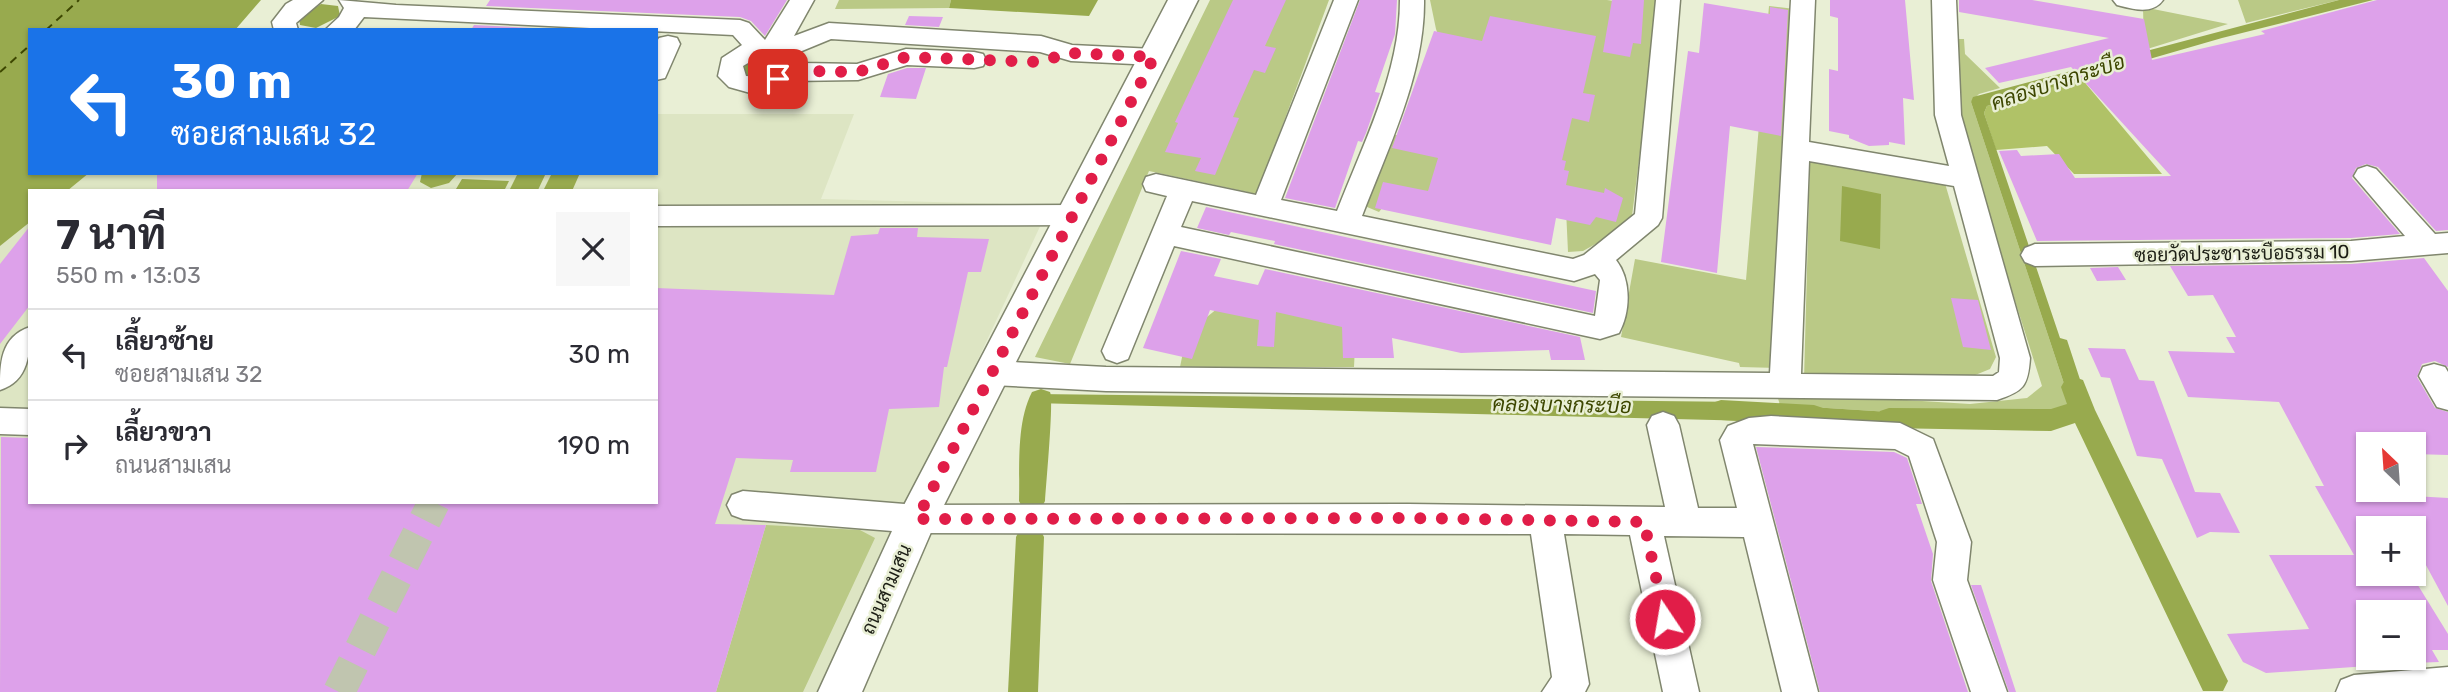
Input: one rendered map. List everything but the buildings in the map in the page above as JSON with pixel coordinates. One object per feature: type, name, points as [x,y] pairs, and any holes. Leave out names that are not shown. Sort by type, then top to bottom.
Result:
[{"type":"main road","name":"ถนนสามเสน","points":[[841,692],[917,519],[1183,0]]},
{"type":"street","points":[[286,28],[284,22],[288,16],[311,0]]},
{"type":"street","points":[[768,54],[802,0]]},
{"type":"street","points":[[1265,206],[1346,0]]},
{"type":"street","points":[[1346,223],[1406,56],[1414,9],[1412,0]]},
{"type":"street","points":[[1117,351],[1165,234],[1169,187],[1574,270],[1600,259],[1648,218],[1668,0]]},
{"type":"street","points":[[1800,692],[1747,523],[1736,440],[1739,435],[1749,431],[1770,404],[1796,149],[1803,0]]},
{"type":"street","points":[[992,373],[1770,404],[1997,388],[2013,379],[2015,358],[1948,116],[1944,0]]},
{"type":"street","points":[[2125,0],[2144,3],[2151,0]]},
{"type":"street","points":[[339,28],[354,14],[353,4],[466,8],[740,28],[768,54]]},
{"type":"street","points":[[768,54],[830,31],[1041,44],[1071,53],[1154,57]]},
{"type":"street","points":[[658,63],[662,44],[728,47],[768,54],[811,71],[858,72],[906,57],[1038,62],[1071,53]]},
{"type":"street","points":[[1796,149],[1966,178]]},
{"type":"street","points":[[2367,176],[2438,244]]},
{"type":"street","points":[[658,216],[1073,215]]},
{"type":"street","points":[[1165,234],[1600,328],[1609,325],[1614,278],[1600,259]]},
{"type":"street","name":"ซอยวัดประชาระบือธรรม 10","points":[[2035,255],[2267,253],[2438,244]]},
{"type":"street","points":[[0,378],[28,342]]},
{"type":"street","points":[[1770,404],[1900,436],[1922,448],[1954,542],[1950,580],[1989,692]]},
{"type":"street","points":[[0,421],[28,422]]},
{"type":"street","points":[[1663,425],[1685,522]]},
{"type":"street","points":[[743,505],[917,519],[1545,519],[1747,523]]},
{"type":"street","points":[[1545,519],[1571,684],[1560,692]]},
{"type":"street","points":[[1644,522],[1681,692]]},
{"type":"street","points":[[2354,692],[2448,684]]},
{"type":"shaded area","points":[[839,0],[951,0],[949,8],[835,9]]},
{"type":"shaded area","points":[[1210,0],[1329,0],[1257,194],[1149,171],[1070,364],[1035,357]]},
{"type":"shaded area","points":[[1430,0],[1607,0],[1627,3],[1629,0],[1659,0],[1631,224],[1583,251],[1568,252],[1565,188],[1464,107],[1436,29]]},
{"type":"shaded area","points":[[2238,0],[2339,0],[2246,23]]},
{"type":"shaded area","points":[[1769,6],[1795,9],[1778,368],[1740,367],[1739,363],[1621,337],[1635,259],[1746,280]]},
{"type":"shaded area","points":[[2143,7],[2228,24],[2144,50]]},
{"type":"shaded area","points":[[1954,39],[1964,39],[1965,54],[2000,88],[1979,94],[1971,102],[2072,408],[2051,416],[1921,414],[1780,405],[1776,392],[1970,404],[2027,398],[2042,386],[1960,127]]},
{"type":"shaded area","points":[[2081,78],[2162,174],[2074,174],[2047,146],[1996,150],[1984,113],[1987,106]]},
{"type":"shaded area","points":[[658,114],[854,114],[821,199],[1050,205],[823,692],[0,692],[0,246],[28,224],[28,504],[658,504],[658,189],[69,189],[87,175],[658,175]]},
{"type":"shaded area","points":[[1384,132],[1451,149],[1440,199],[1398,188],[1379,212],[1360,204]]},
{"type":"shaded area","points":[[1810,160],[1944,180],[1996,357],[1990,369],[1968,378],[1804,379]]},
{"type":"shaded area","points":[[1228,300],[1356,324],[1354,367],[1180,367],[1187,333]]},
{"type":"shaded area","points":[[766,525],[860,530],[875,538],[803,692],[716,692]]},
{"type":"water","points":[[0,0],[261,0],[237,28],[28,28],[28,175],[87,175],[69,189],[28,189],[28,224],[0,246]]},
{"type":"water","points":[[951,0],[1098,0],[1089,16],[949,8]]},
{"type":"water","points":[[2339,0],[2373,0],[2222,38],[1987,106],[1984,113],[2060,338],[2067,340],[2094,422],[2075,417],[1971,102],[1973,97]]},
{"type":"water","points":[[321,4],[338,6],[340,16],[316,28],[300,25],[299,18]]},
{"type":"water","points":[[775,55],[780,67],[766,78],[746,78],[740,63],[750,56]]},
{"type":"water","points":[[422,175],[456,175],[449,183],[431,188],[420,182]]},
{"type":"water","points":[[517,175],[545,175],[538,189],[510,189]]},
{"type":"water","points":[[551,175],[579,175],[573,189],[544,189]]},
{"type":"water","points":[[462,179],[509,181],[505,189],[456,189]]},
{"type":"water","points":[[1842,186],[1881,194],[1880,249],[1840,241]]},
{"type":"water","points":[[1036,394],[1744,402],[1751,403],[1754,421],[1033,403]]},
{"type":"water","points":[[1780,405],[1921,414],[1926,427],[1783,422]]},
{"type":"waterway","name":"คลองบางกระบือ","points":[[2074,387],[2082,410]]},
{"type":"waterway","name":"คลองบางกระบือ","points":[[1032,501],[1035,432],[1041,399]]},
{"type":"waterway","name":"คลองบางกระบือ","points":[[1721,410],[1814,415]]},
{"type":"waterway","name":"คลองบางกระบือ","points":[[1889,418],[2051,420],[2082,410]]},
{"type":"waterway","name":"คลองบางกระบือ","points":[[2082,410],[2213,681]]},
{"type":"waterway","name":"คลองบางกระบือ","points":[[1023,692],[1030,537]]},
{"type":"ferry route","points":[[48,28],[79,0]]},
{"type":"ferry route","points":[[0,72],[28,47]]},
{"type":"tunnel","points":[[339,692],[433,504]]},
{"type":"route","points":[[778,79],[785,74],[811,71],[858,72],[906,57],[1038,62],[1071,53],[1154,57],[917,519],[1408,518],[1644,522],[1665,619]]}]
